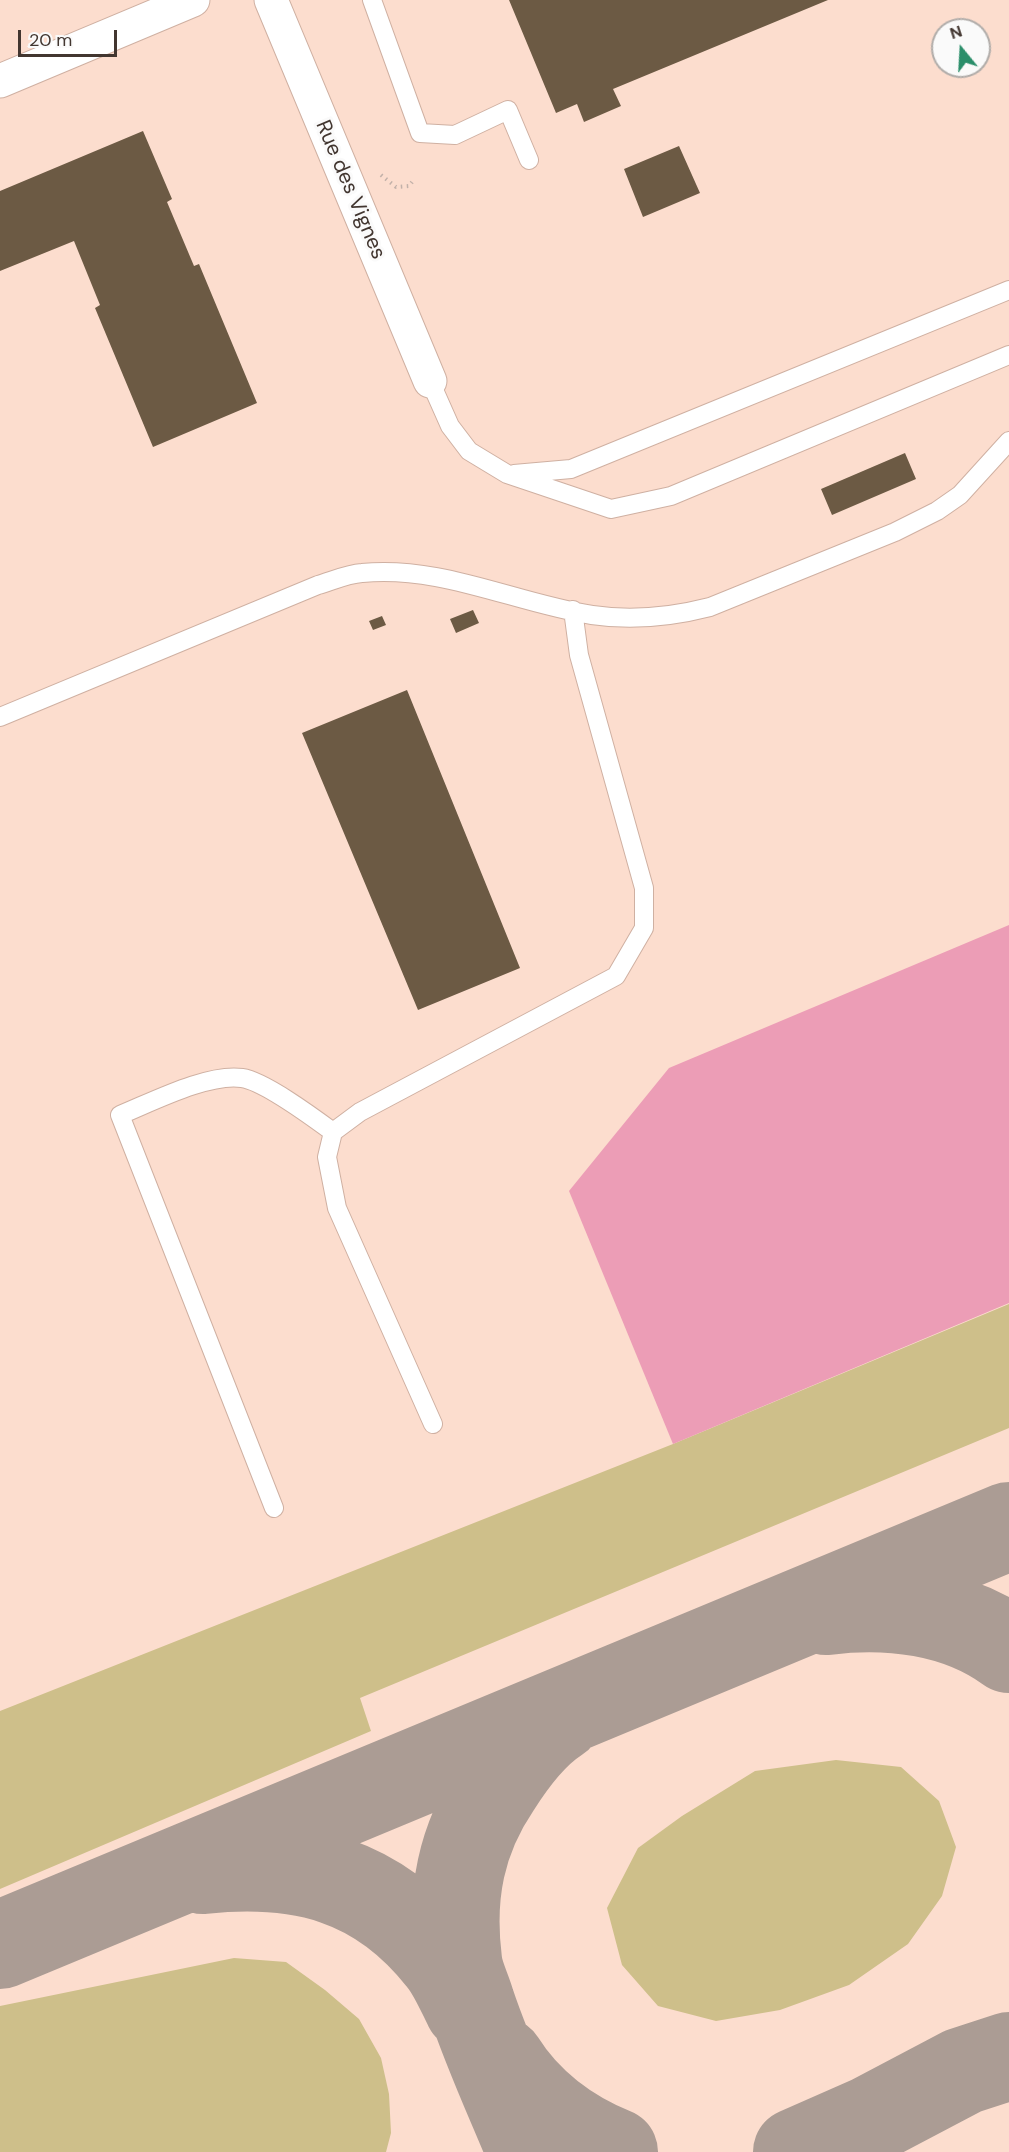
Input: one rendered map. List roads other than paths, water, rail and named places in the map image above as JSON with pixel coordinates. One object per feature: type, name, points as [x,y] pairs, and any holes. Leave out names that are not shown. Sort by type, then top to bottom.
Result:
[{"type":"street","points":[[0,81],[193,0]]},
{"type":"street","name":"Rue des Vignes","points":[[270,0],[430,381]]},
{"type":"lane","points":[[372,0],[420,133],[455,135],[508,110],[529,160]]},
{"type":"lane","points":[[507,474],[571,469],[1009,290]]},
{"type":"lane","points":[[430,381],[450,426],[468,451],[507,474],[611,509],[671,496],[1009,355]]},
{"type":"lane","points":[[0,717],[318,585],[361,573],[411,573],[486,588],[573,610],[630,618],[679,615],[710,607],[895,532],[937,511],[960,495],[1009,441]]},
{"type":"lane","points":[[433,1424],[337,1208],[327,1157],[333,1132],[360,1112],[616,976],[644,928],[644,888],[579,655],[573,610]]},
{"type":"lane","points":[[274,1508],[120,1115],[201,1083],[243,1078],[285,1099],[333,1132]]}]
